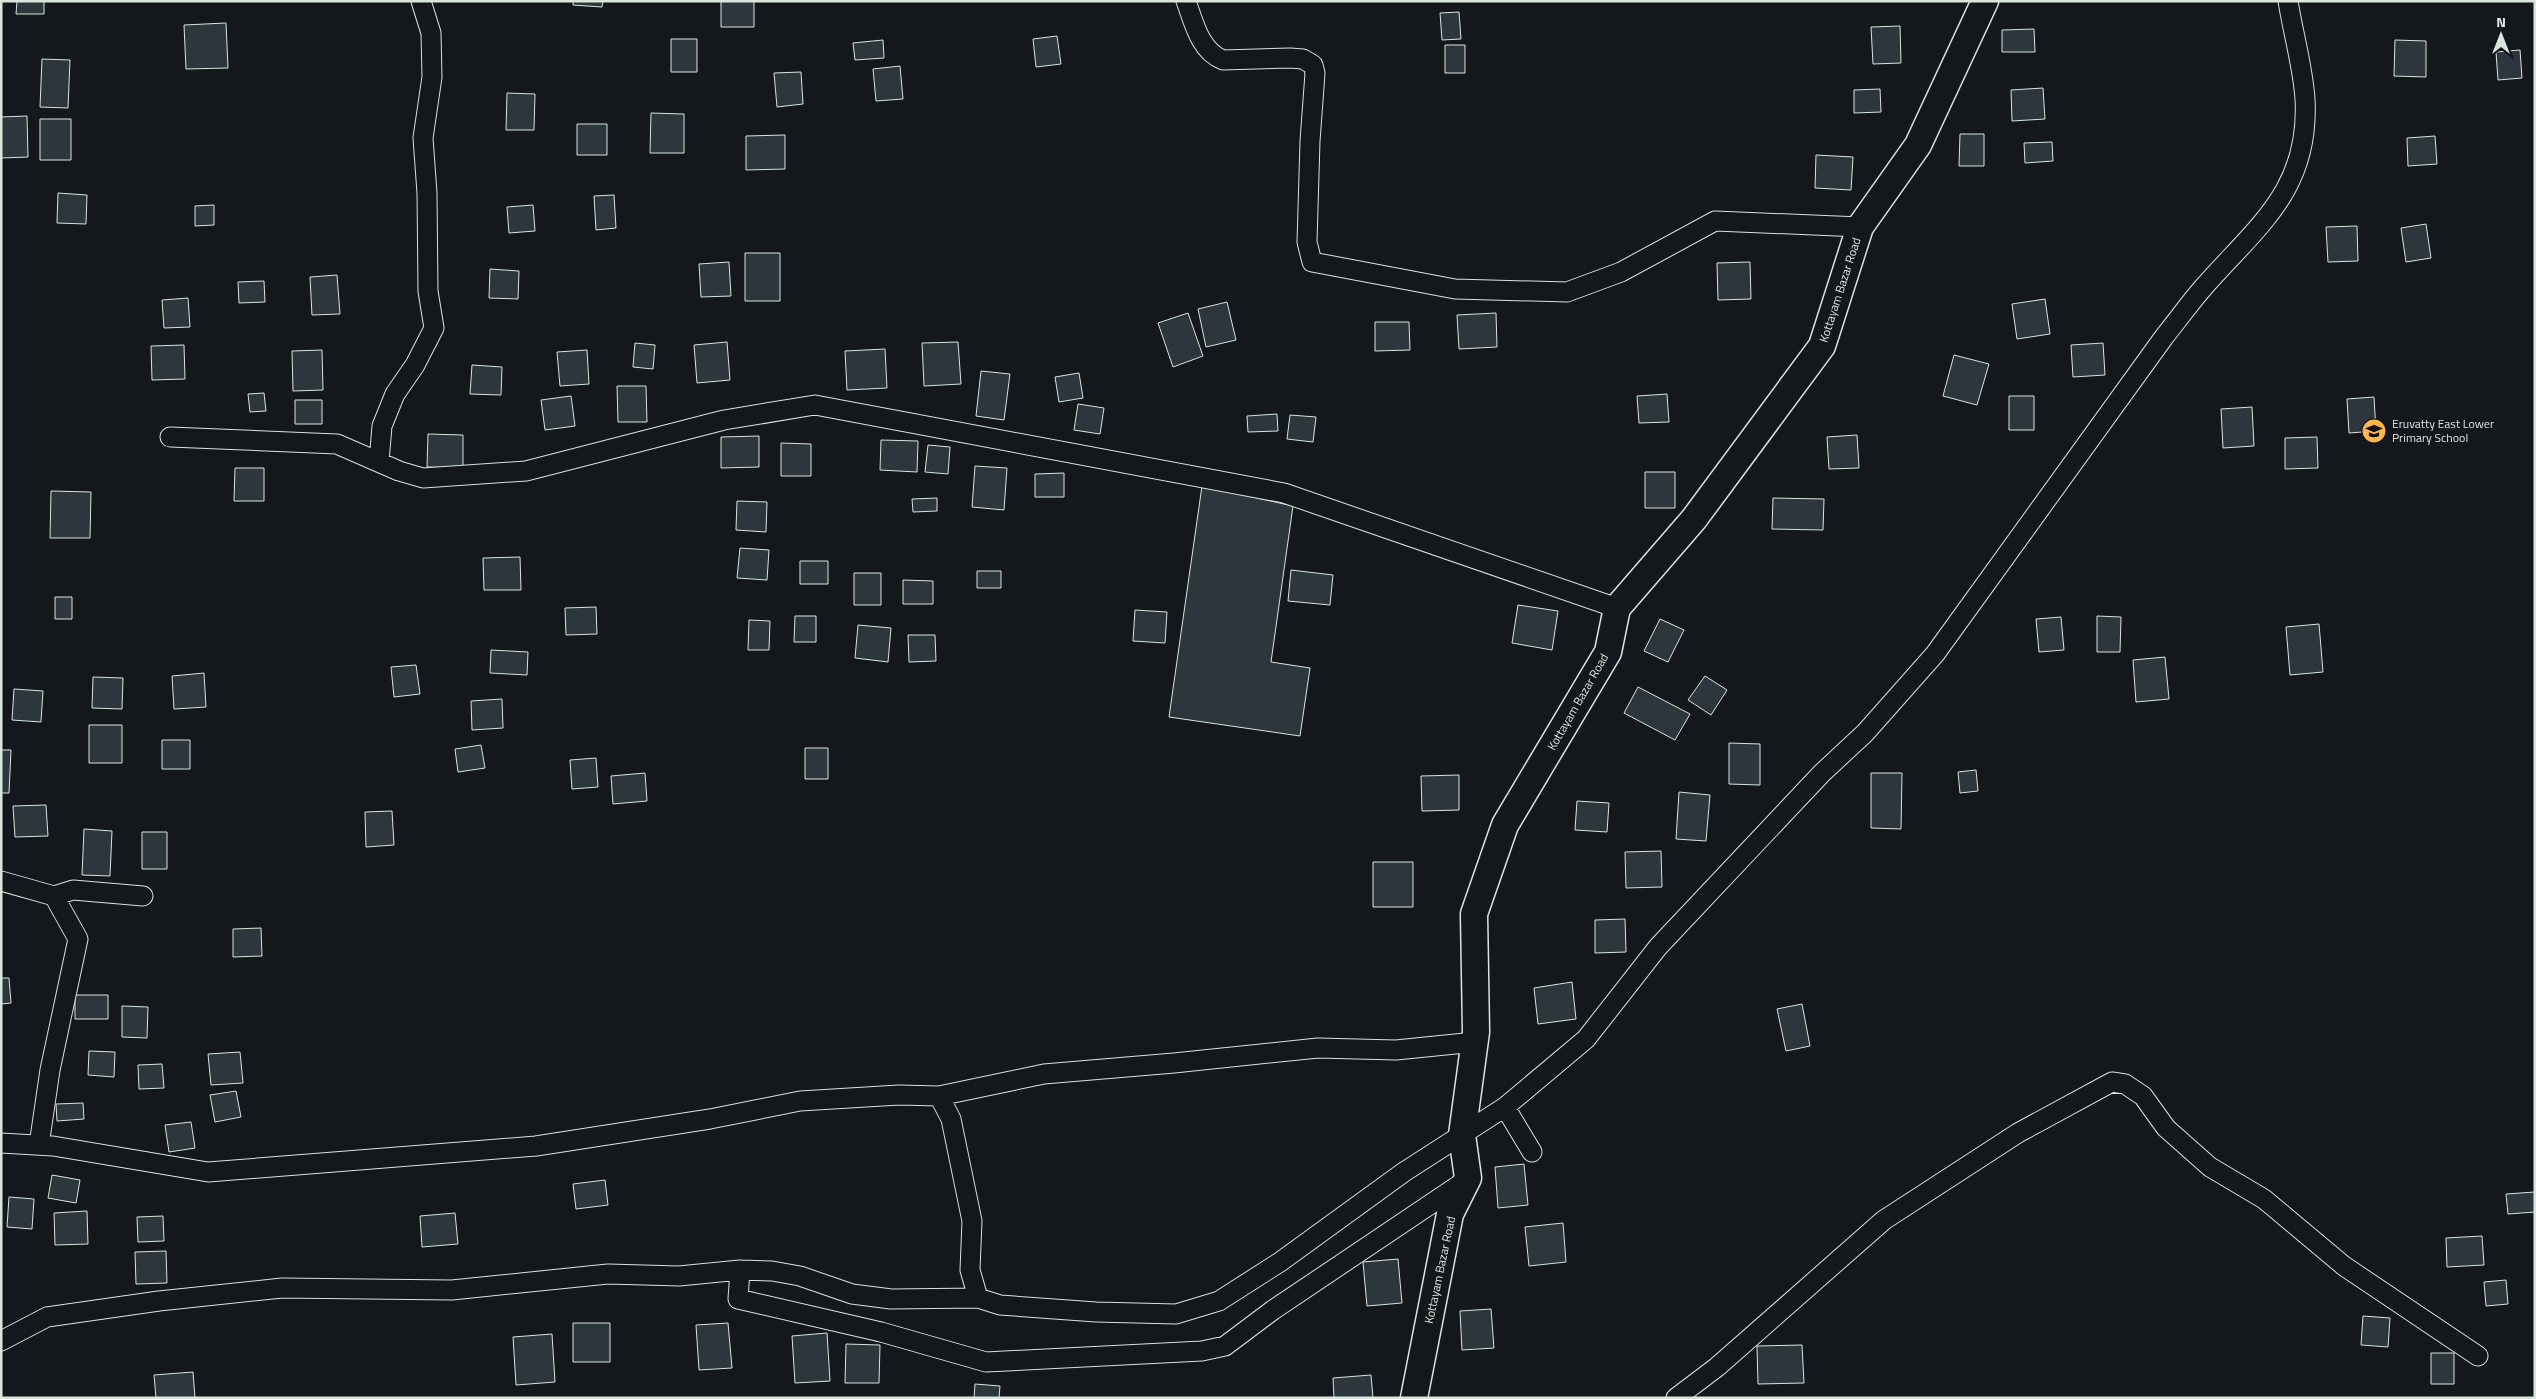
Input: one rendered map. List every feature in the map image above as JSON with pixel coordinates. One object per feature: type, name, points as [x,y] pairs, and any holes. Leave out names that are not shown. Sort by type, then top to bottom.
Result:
[{"type":"main road","name":"Kottayam Bazar Road","points":[[1414,1398],[1450,1214],[1468,1178],[1462,1139],[1475,1042],[1474,914],[1505,825],[1608,652],[1617,608],[1694,519],[1822,346],[1860,227],[1918,145],[1985,1]]},
{"type":"street","points":[[379,462],[382,426],[395,394],[415,364],[434,328],[428,291],[427,193],[423,138],[430,100],[431,33],[421,1]]},
{"type":"street","points":[[1186,1],[1201,40],[1213,56],[1223,60],[1303,59],[1313,65],[1307,242],[1312,262],[1455,289],[1567,292],[1620,272],[1715,221],[1860,227]]},
{"type":"street","points":[[1,1341],[47,1317],[159,1300],[273,1289],[452,1290],[608,1274],[679,1276],[740,1270],[772,1272],[800,1276],[852,1294],[891,1299],[978,1298],[1000,1305],[1096,1312],[1176,1314],[1219,1301],[1280,1262],[1404,1172],[1462,1139],[1505,1107],[1586,1039],[1658,947],[1822,773],[1865,733],[1934,654],[2164,336],[2202,289],[2254,235],[2287,190],[2303,139],[2305,98],[2288,1]]},
{"type":"street","points":[[170,437],[337,444],[423,478],[526,471],[724,420],[815,405],[1284,493],[1617,608]]},
{"type":"street","points":[[1,881],[54,896],[73,890],[143,896]]},
{"type":"street","points":[[39,1145],[50,1070],[78,939],[54,896]]},
{"type":"street","points":[[1,1143],[39,1145],[208,1172],[536,1146],[710,1119],[800,1101],[898,1095],[939,1096],[1044,1074],[1318,1048],[1396,1050],[1475,1042]]},
{"type":"street","points":[[1676,1398],[1717,1367],[1884,1220],[2018,1133],[2112,1082],[2125,1084],[2142,1096],[2166,1128],[2210,1167],[2264,1199],[2344,1266],[2478,1356]]},
{"type":"street","points":[[939,1096],[951,1119],[972,1221],[970,1270],[978,1298]]},
{"type":"street","points":[[1505,1107],[1532,1152]]},
{"type":"street","points":[[740,1270],[738,1299],[881,1332],[986,1362],[1195,1352],[1225,1346],[1273,1310],[1468,1178]]},
{"type":"building","points":[[17,1],[44,1],[44,14],[16,14]]},
{"type":"building","points":[[573,1],[603,1],[602,7],[573,5]]},
{"type":"building","points":[[721,1],[754,1],[754,27],[721,27]]},
{"type":"building","points":[[1459,12],[1461,39],[1442,40],[1440,13]]},
{"type":"building","points":[[226,23],[228,68],[186,69],[184,25]]},
{"type":"building","points":[[1900,26],[1901,63],[1873,64],[1871,27]]},
{"type":"building","points":[[2034,29],[2035,52],[2002,52],[2002,30]]},
{"type":"building","points":[[1057,36],[1061,64],[1036,67],[1033,39]]},
{"type":"building","points":[[671,39],[697,39],[697,72],[671,72]]},
{"type":"building","points":[[883,40],[884,58],[855,60],[853,43]]},
{"type":"building","points":[[2395,40],[2426,41],[2426,77],[2394,76]]},
{"type":"building","points":[[1445,45],[1465,45],[1465,73],[1445,73]]},
{"type":"building","points":[[2520,50],[2522,78],[2498,80],[2496,52]]},
{"type":"building","points":[[42,59],[70,60],[68,108],[40,107]]},
{"type":"building","points":[[900,66],[903,99],[876,101],[873,69]]},
{"type":"building","points":[[801,72],[803,104],[777,107],[774,73]]},
{"type":"building","points":[[2043,88],[2045,119],[2012,121],[2011,90]]},
{"type":"building","points":[[1880,89],[1881,112],[1854,113],[1854,90]]},
{"type":"building","points":[[507,93],[535,94],[534,130],[506,130]]},
{"type":"building","points":[[651,113],[684,114],[684,153],[650,153]]},
{"type":"building","points":[[27,116],[28,157],[1,158],[1,117]]},
{"type":"building","points":[[40,119],[71,119],[71,160],[40,160]]},
{"type":"building","points":[[577,124],[607,124],[607,155],[577,155]]},
{"type":"building","points":[[1960,134],[1984,134],[1984,166],[1959,166]]},
{"type":"building","points":[[785,135],[785,169],[746,170],[746,136]]},
{"type":"building","points":[[2435,136],[2437,164],[2408,166],[2407,138]]},
{"type":"building","points":[[2052,142],[2053,161],[2025,163],[2024,143]]},
{"type":"building","points":[[1816,155],[1853,157],[1851,190],[1815,188]]},
{"type":"building","points":[[58,193],[87,195],[86,224],[57,223]]},
{"type":"building","points":[[614,195],[616,228],[596,230],[594,196]]},
{"type":"building","points":[[214,205],[214,225],[195,226],[195,206]]},
{"type":"building","points":[[533,205],[535,231],[509,233],[507,207]]},
{"type":"building","points":[[2426,224],[2431,258],[2406,262],[2401,228]]},
{"type":"building","points":[[2357,226],[2358,261],[2328,262],[2326,227]]},
{"type":"building","points":[[745,253],[780,253],[780,301],[745,301]]},
{"type":"building","points":[[729,262],[731,296],[701,297],[699,264]]},
{"type":"building","points":[[1750,262],[1751,299],[1718,300],[1717,263]]},
{"type":"building","points":[[490,269],[519,271],[518,299],[489,298]]},
{"type":"building","points":[[337,275],[340,314],[312,315],[310,277]]},
{"type":"building","points":[[264,281],[265,302],[239,303],[238,282]]},
{"type":"building","points":[[188,298],[190,327],[164,328],[162,300]]},
{"type":"building","points":[[2045,299],[2050,334],[2017,339],[2012,304]]},
{"type":"building","points":[[1227,302],[1236,340],[1206,347],[1198,309]]},
{"type":"building","points":[[1188,313],[1203,356],[1173,367],[1158,323]]},
{"type":"building","points":[[1496,313],[1497,347],[1459,349],[1457,315]]},
{"type":"building","points":[[1375,322],[1409,322],[1410,350],[1375,351]]},
{"type":"building","points":[[727,342],[730,380],[697,383],[694,345]]},
{"type":"building","points":[[958,342],[961,384],[924,386],[922,343]]},
{"type":"building","points":[[635,343],[655,345],[653,369],[633,367]]},
{"type":"building","points":[[2103,343],[2105,375],[2073,377],[2071,345]]},
{"type":"building","points":[[184,345],[185,379],[152,380],[151,346]]},
{"type":"building","points":[[885,349],[887,388],[847,390],[845,351]]},
{"type":"building","points":[[322,350],[323,390],[293,391],[292,351]]},
{"type":"building","points":[[587,350],[589,384],[560,386],[557,352]]},
{"type":"building","points":[[1954,355],[1989,364],[1977,405],[1943,396]]},
{"type":"building","points":[[472,365],[502,367],[501,395],[470,394]]},
{"type":"building","points":[[981,371],[1010,374],[1004,420],[976,416]]},
{"type":"building","points":[[1079,373],[1083,398],[1059,402],[1055,377]]},
{"type":"building","points":[[617,386],[646,386],[647,422],[618,422]]},
{"type":"building","points":[[264,393],[266,411],[250,412],[248,394]]},
{"type":"building","points":[[1667,394],[1669,422],[1639,423],[1637,396]]},
{"type":"building","points":[[571,396],[575,426],[545,430],[541,400]]},
{"type":"building","points":[[2009,396],[2034,396],[2034,430],[2009,430]]},
{"type":"building","points":[[2374,397],[2376,431],[2349,433],[2347,399]]},
{"type":"building","points":[[295,400],[322,400],[322,424],[295,424]]},
{"type":"building","points":[[1078,404],[1104,408],[1100,434],[1074,430]]},
{"type":"building","points":[[2252,407],[2254,446],[2223,448],[2221,409]]},
{"type":"building","points":[[1277,414],[1278,431],[1248,432],[1247,416]]},
{"type":"building","points":[[1290,415],[1316,417],[1313,442],[1287,439]]},
{"type":"building","points":[[428,434],[463,435],[463,468],[427,467]]},
{"type":"building","points":[[1857,435],[1859,468],[1829,469],[1827,437]]},
{"type":"building","points":[[759,436],[759,467],[721,468],[721,437]]},
{"type":"building","points":[[2317,437],[2318,468],[2285,469],[2285,438]]},
{"type":"building","points":[[881,440],[918,441],[917,472],[880,470]]},
{"type":"building","points":[[781,443],[811,444],[811,476],[781,476]]},
{"type":"building","points":[[928,445],[950,447],[948,474],[925,472]]},
{"type":"building","points":[[975,466],[1007,468],[1004,510],[972,507]]},
{"type":"building","points":[[235,468],[264,468],[264,501],[234,501]]},
{"type":"building","points":[[1645,472],[1675,472],[1675,508],[1645,508]]},
{"type":"building","points":[[1064,473],[1064,497],[1035,497],[1035,474]]},
{"type":"building","points":[[1202,486],[1293,506],[1271,662],[1310,668],[1300,736],[1169,717]]},
{"type":"building","points":[[51,491],[91,492],[90,538],[50,538]]},
{"type":"building","points":[[937,498],[937,511],[913,512],[912,499]]},
{"type":"building","points":[[1773,498],[1824,499],[1823,530],[1772,529]]},
{"type":"building","points":[[737,501],[767,502],[766,532],[736,530]]},
{"type":"building","points":[[740,548],[769,550],[767,580],[737,578]]},
{"type":"building","points":[[520,557],[521,590],[484,590],[483,558]]},
{"type":"building","points":[[800,561],[828,561],[828,584],[800,584]]},
{"type":"building","points":[[1291,570],[1333,575],[1330,605],[1288,601]]},
{"type":"building","points":[[977,571],[1001,571],[1001,588],[977,588]]},
{"type":"building","points":[[854,573],[881,573],[881,605],[854,605]]},
{"type":"building","points":[[903,580],[933,581],[933,604],[903,604]]},
{"type":"building","points":[[55,597],[72,597],[72,619],[55,619]]},
{"type":"building","points":[[1518,605],[1558,611],[1552,650],[1512,643]]},
{"type":"building","points":[[596,607],[597,634],[566,635],[565,608]]},
{"type":"building","points":[[1135,610],[1167,612],[1165,643],[1133,641]]},
{"type":"building","points":[[795,616],[816,616],[816,642],[794,642]]},
{"type":"building","points":[[2097,616],[2121,617],[2120,652],[2097,652]]},
{"type":"building","points":[[2061,617],[2064,650],[2039,652],[2036,619]]},
{"type":"building","points":[[1660,619],[1684,630],[1668,662],[1644,651]]},
{"type":"building","points":[[749,620],[770,621],[769,650],[748,650]]},
{"type":"building","points":[[2319,624],[2323,672],[2290,675],[2286,627]]},
{"type":"building","points":[[858,625],[891,628],[888,662],[855,658]]},
{"type":"building","points":[[908,635],[935,635],[936,661],[909,662]]},
{"type":"building","points":[[491,650],[528,652],[527,675],[490,673]]},
{"type":"building","points":[[2165,657],[2169,699],[2136,702],[2133,660]]},
{"type":"building","points":[[416,665],[420,694],[394,697],[391,667]]},
{"type":"building","points":[[204,673],[206,707],[174,709],[172,676]]},
{"type":"building","points":[[1705,676],[1727,690],[1711,715],[1688,700]]},
{"type":"building","points":[[93,677],[123,678],[122,709],[92,708]]},
{"type":"building","points":[[1638,687],[1690,714],[1675,740],[1624,713]]},
{"type":"building","points":[[14,689],[43,691],[41,722],[12,720]]},
{"type":"building","points":[[502,699],[503,728],[472,730],[471,701]]},
{"type":"building","points":[[89,725],[122,725],[122,763],[89,763]]},
{"type":"building","points":[[162,740],[190,740],[190,769],[162,769]]},
{"type":"building","points":[[1729,743],[1760,744],[1760,785],[1729,784]]},
{"type":"building","points":[[481,745],[485,768],[458,772],[455,749]]},
{"type":"building","points":[[805,748],[828,748],[828,779],[805,779]]},
{"type":"building","points":[[1,750],[11,750],[9,793],[1,793]]},
{"type":"building","points":[[596,758],[598,787],[572,789],[570,760]]},
{"type":"building","points":[[1976,770],[1978,791],[1960,793],[1958,772]]},
{"type":"building","points":[[645,773],[647,801],[613,804],[611,776]]},
{"type":"building","points":[[1871,773],[1902,773],[1901,829],[1871,828]]},
{"type":"building","points":[[1459,775],[1459,810],[1422,811],[1421,776]]},
{"type":"building","points":[[1679,792],[1710,795],[1706,841],[1676,839]]},
{"type":"building","points":[[1577,801],[1609,803],[1607,832],[1575,830]]},
{"type":"building","points":[[46,805],[48,836],[15,837],[13,806]]},
{"type":"building","points":[[392,811],[394,845],[366,847],[365,812]]},
{"type":"building","points":[[84,829],[112,831],[110,876],[82,875]]},
{"type":"building","points":[[142,832],[167,832],[167,869],[142,869]]},
{"type":"building","points":[[1661,851],[1662,887],[1626,888],[1625,852]]},
{"type":"building","points":[[1373,862],[1413,862],[1413,907],[1373,907]]},
{"type":"building","points":[[1625,919],[1626,952],[1595,953],[1595,920]]},
{"type":"building","points":[[261,928],[262,956],[233,957],[233,929]]},
{"type":"building","points":[[1,978],[9,978],[11,1003],[1,1004]]},
{"type":"building","points":[[1572,982],[1576,1019],[1538,1024],[1534,988]]},
{"type":"building","points":[[75,995],[108,995],[108,1019],[75,1019]]},
{"type":"building","points":[[1802,1004],[1810,1046],[1786,1051],[1777,1009]]},
{"type":"building","points":[[122,1006],[148,1007],[147,1038],[122,1037]]},
{"type":"building","points":[[89,1051],[115,1052],[114,1077],[88,1075]]},
{"type":"building","points":[[240,1052],[243,1083],[211,1085],[208,1054]]},
{"type":"building","points":[[162,1064],[164,1088],[139,1089],[138,1065]]},
{"type":"building","points":[[236,1091],[241,1117],[215,1122],[210,1095]]},
{"type":"building","points":[[83,1103],[84,1119],[57,1121],[56,1104]]},
{"type":"building","points":[[191,1122],[195,1148],[169,1152],[165,1125]]},
{"type":"building","points":[[1524,1164],[1528,1205],[1498,1208],[1495,1167]]},
{"type":"building","points":[[52,1175],[80,1180],[76,1203],[48,1198]]},
{"type":"building","points":[[605,1180],[608,1205],[576,1209],[573,1184]]},
{"type":"building","points":[[2535,1192],[2535,1212],[2508,1214],[2506,1194]]},
{"type":"building","points":[[9,1197],[34,1199],[32,1229],[7,1227]]},
{"type":"building","points":[[87,1211],[88,1244],[55,1245],[54,1213]]},
{"type":"building","points":[[455,1213],[458,1244],[422,1247],[420,1216]]},
{"type":"building","points":[[163,1216],[164,1241],[138,1242],[137,1217]]},
{"type":"building","points":[[1563,1223],[1566,1262],[1529,1266],[1525,1227]]},
{"type":"building","points":[[2482,1236],[2484,1265],[2447,1267],[2446,1238]]},
{"type":"building","points":[[166,1251],[167,1283],[136,1284],[135,1252]]},
{"type":"building","points":[[1398,1259],[1402,1303],[1367,1306],[1363,1262]]},
{"type":"building","points":[[2506,1280],[2508,1304],[2486,1306],[2484,1282]]},
{"type":"building","points":[[1491,1309],[1494,1348],[1462,1350],[1460,1311]]},
{"type":"building","points":[[2363,1316],[2390,1318],[2388,1347],[2361,1345]]},
{"type":"building","points":[[573,1323],[610,1323],[610,1362],[573,1362]]},
{"type":"building","points":[[728,1323],[732,1368],[699,1370],[696,1325]]},
{"type":"building","points":[[827,1333],[830,1381],[795,1383],[792,1336]]},
{"type":"building","points":[[552,1334],[555,1382],[516,1385],[513,1337]]},
{"type":"building","points":[[846,1344],[880,1345],[879,1383],[845,1383]]},
{"type":"building","points":[[1802,1345],[1804,1383],[1758,1384],[1757,1346]]},
{"type":"building","points":[[2431,1353],[2454,1353],[2454,1384],[2431,1384]]},
{"type":"building","points":[[193,1372],[195,1398],[156,1398],[154,1375]]},
{"type":"building","points":[[1371,1375],[1373,1398],[1334,1398],[1333,1378]]},
{"type":"building","points":[[975,1384],[1000,1386],[999,1398],[974,1398]]},
{"type":"place","name":"Eruvatty East Lower Primary School","points":[[2374,431]]}]
